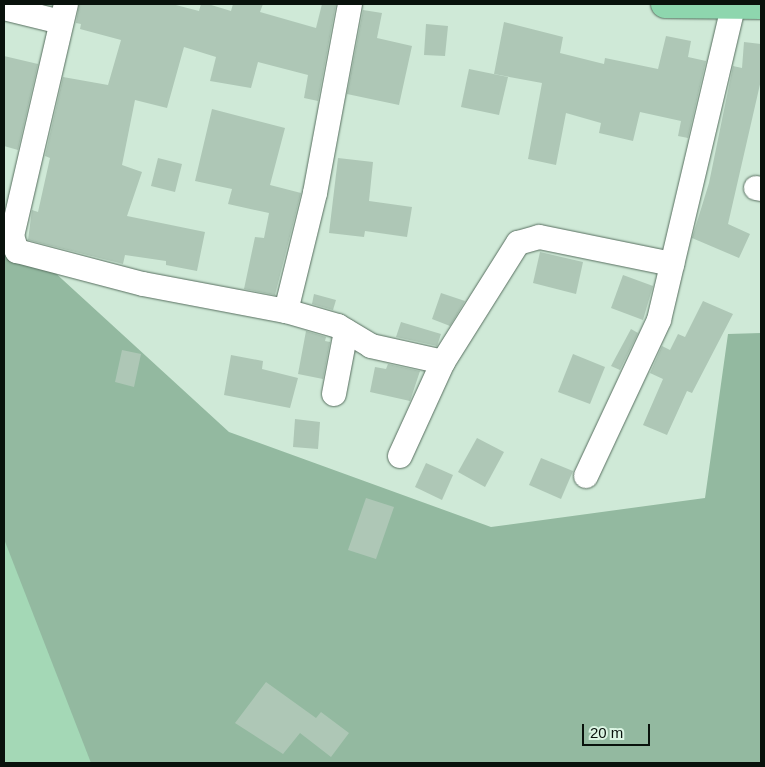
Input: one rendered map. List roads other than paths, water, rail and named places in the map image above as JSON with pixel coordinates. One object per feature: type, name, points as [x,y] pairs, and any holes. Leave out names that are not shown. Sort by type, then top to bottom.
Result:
[{"type":"main road","points":[[665,4],[733,7],[761,5]]},
{"type":"street","points":[[286,311],[315,193],[350,4]]},
{"type":"street","points":[[586,476],[659,320],[733,7]]},
{"type":"street","points":[[4,8],[64,13],[12,236],[14,248],[21,254],[143,284],[286,311],[338,326],[371,346],[443,362]]},
{"type":"street","points":[[400,456],[443,362],[511,250],[526,239],[539,237],[672,264]]},
{"type":"street","points":[[334,394],[346,331]]}]
